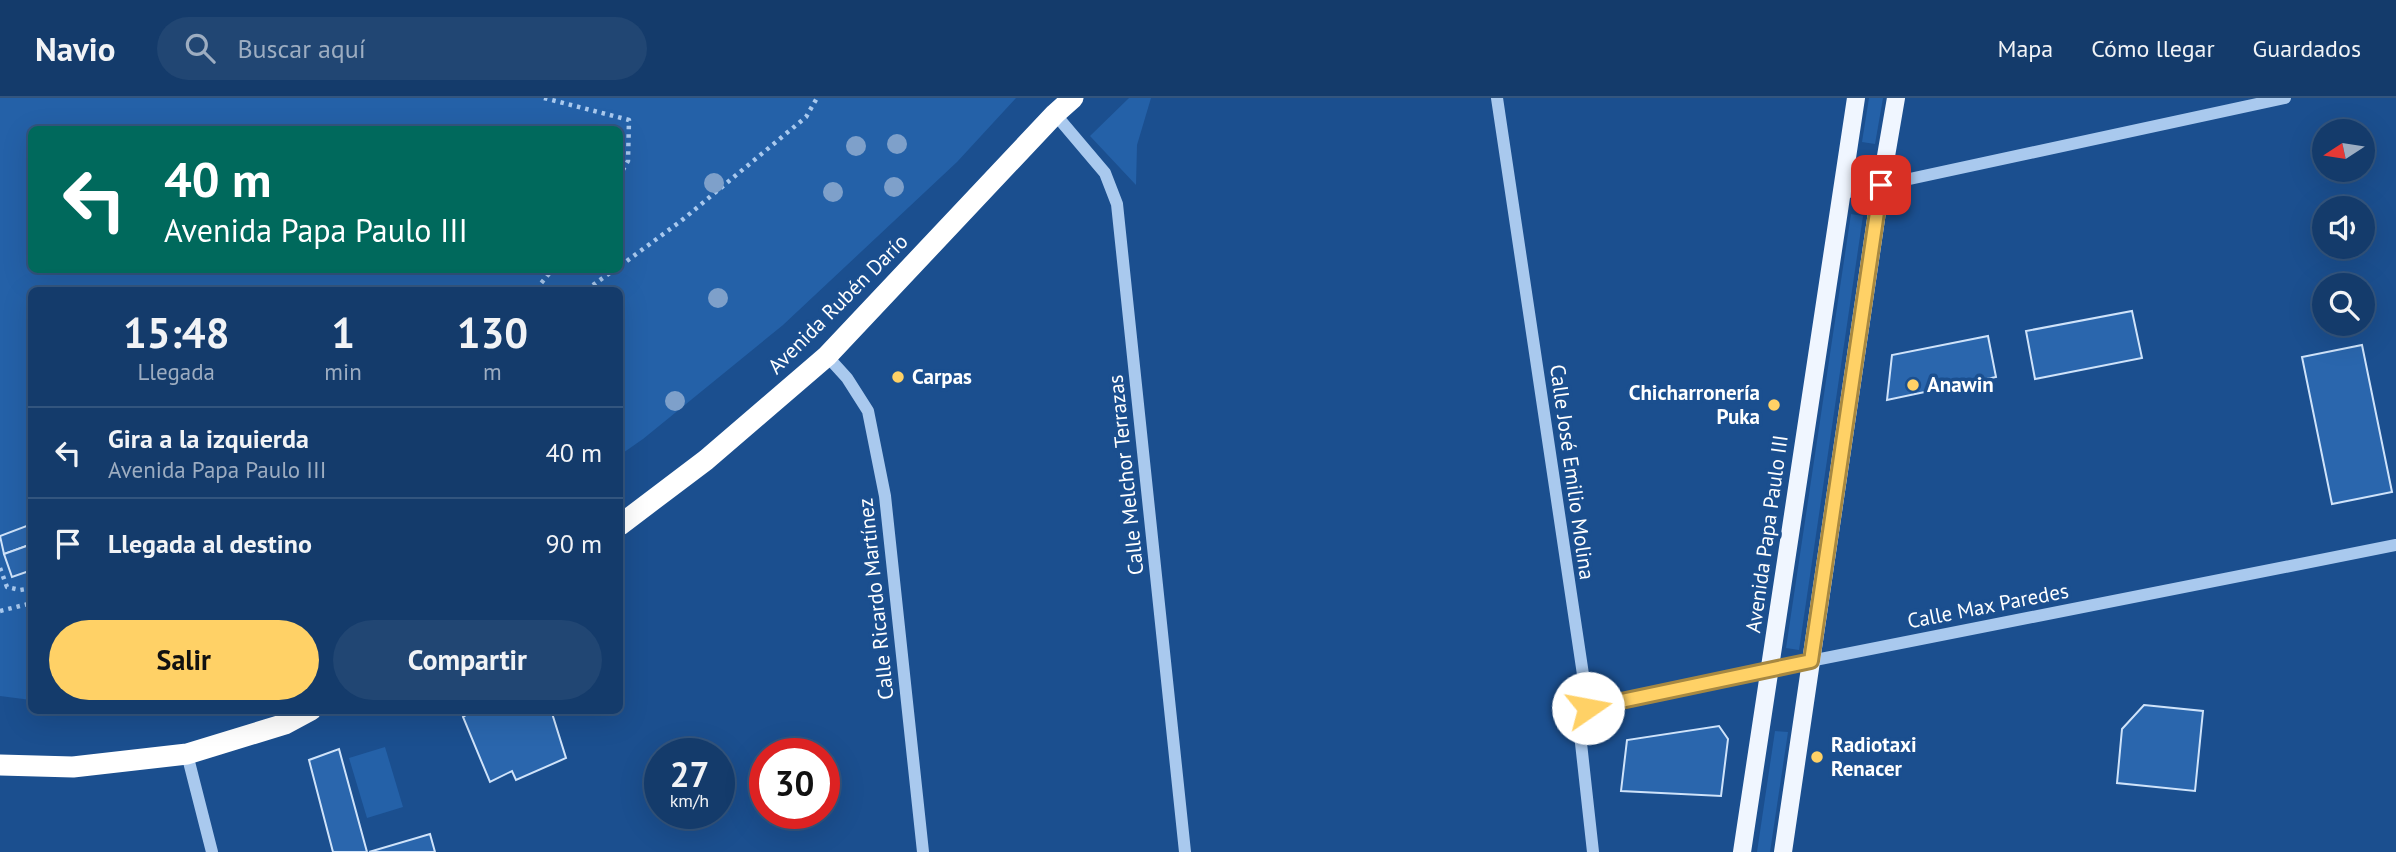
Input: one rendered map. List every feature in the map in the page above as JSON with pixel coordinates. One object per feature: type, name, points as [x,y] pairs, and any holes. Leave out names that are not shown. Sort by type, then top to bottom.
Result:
[{"type":"highway","name":"Avenida Rubén Darío","points":[[623,523],[706,460],[827,356],[1073,98]]},
{"type":"highway","points":[[0,765],[73,767],[187,754],[285,724],[304,714]]},
{"type":"main road","name":"Avenida Papa Paulo III","points":[[1742,852],[1856,98]]},
{"type":"main road","points":[[1783,852],[1896,98]]},
{"type":"street","name":"Calle José Emilio Molina","points":[[1497,98],[1588,708],[1580,734],[1593,852]]},
{"type":"street","points":[[1840,194],[2285,98]]},
{"type":"street","name":"Calle Melchor Terrazas","points":[[1055,114],[1105,173],[1117,204],[1185,852]]},
{"type":"street","name":"Calle Ricardo Martínez","points":[[827,356],[847,379],[868,411],[883,483],[923,852]]},
{"type":"street","name":"Calle Max Paredes","points":[[1588,708],[1770,669],[2396,545]]},
{"type":"street","points":[[187,754],[212,852]]},
{"type":"path","points":[[544,98],[629,120],[628,161],[623,170]]},
{"type":"path","points":[[623,264],[681,221],[806,117],[817,98]]},
{"type":"path","points":[[538,287],[550,273]]},
{"type":"path","points":[[590,287],[610,273]]},
{"type":"path","points":[[0,568],[7,587],[28,589]]},
{"type":"path","points":[[0,611],[28,604]]},
{"type":"shaded area","points":[[0,98],[1016,98],[957,162],[783,325],[623,453],[623,287],[28,287],[28,700],[0,696]]},
{"type":"shaded area","points":[[1129,98],[1151,98],[1137,145],[1136,185],[1090,136]]},
{"type":"shaded area","points":[[1869,98],[1883,98],[1875,144],[1862,142]]},
{"type":"shaded area","points":[[1851,214],[1863,216],[1799,650],[1786,648]]},
{"type":"shaded area","points":[[1775,731],[1788,732],[1770,852],[1757,852]]},
{"type":"shaded area","points":[[385,747],[403,807],[367,818],[349,758]]},
{"type":"building","points":[[2132,311],[2142,358],[2035,379],[2026,331]]},
{"type":"building","points":[[1988,336],[1996,377],[1887,400],[1892,355]]},
{"type":"building","points":[[2362,345],[2392,492],[2332,504],[2302,357]]},
{"type":"building","points":[[28,525],[28,545],[4,554],[0,536]]},
{"type":"building","points":[[28,545],[28,571],[12,577],[4,554]]},
{"type":"building","points":[[2144,705],[2203,711],[2195,791],[2117,783],[2122,729]]},
{"type":"building","points":[[468,714],[552,714],[566,758],[516,780],[512,771],[490,782],[463,717]]},
{"type":"building","points":[[1719,726],[1728,739],[1721,796],[1621,791],[1627,740]]},
{"type":"building","points":[[339,749],[367,852],[333,852],[309,760]]},
{"type":"building","points":[[430,834],[435,852],[369,852]]},
{"type":"place","name":"Carpas","points":[[898,377]]},
{"type":"place","name":"Anawin","points":[[1913,385]]},
{"type":"place","name":"Chicharronería Puka","points":[[1774,405]]},
{"type":"place","name":"Radiotaxi Renacer","points":[[1817,757]]},
{"type":"route","points":[[1588,708],[1811,661],[1881,185]]}]
